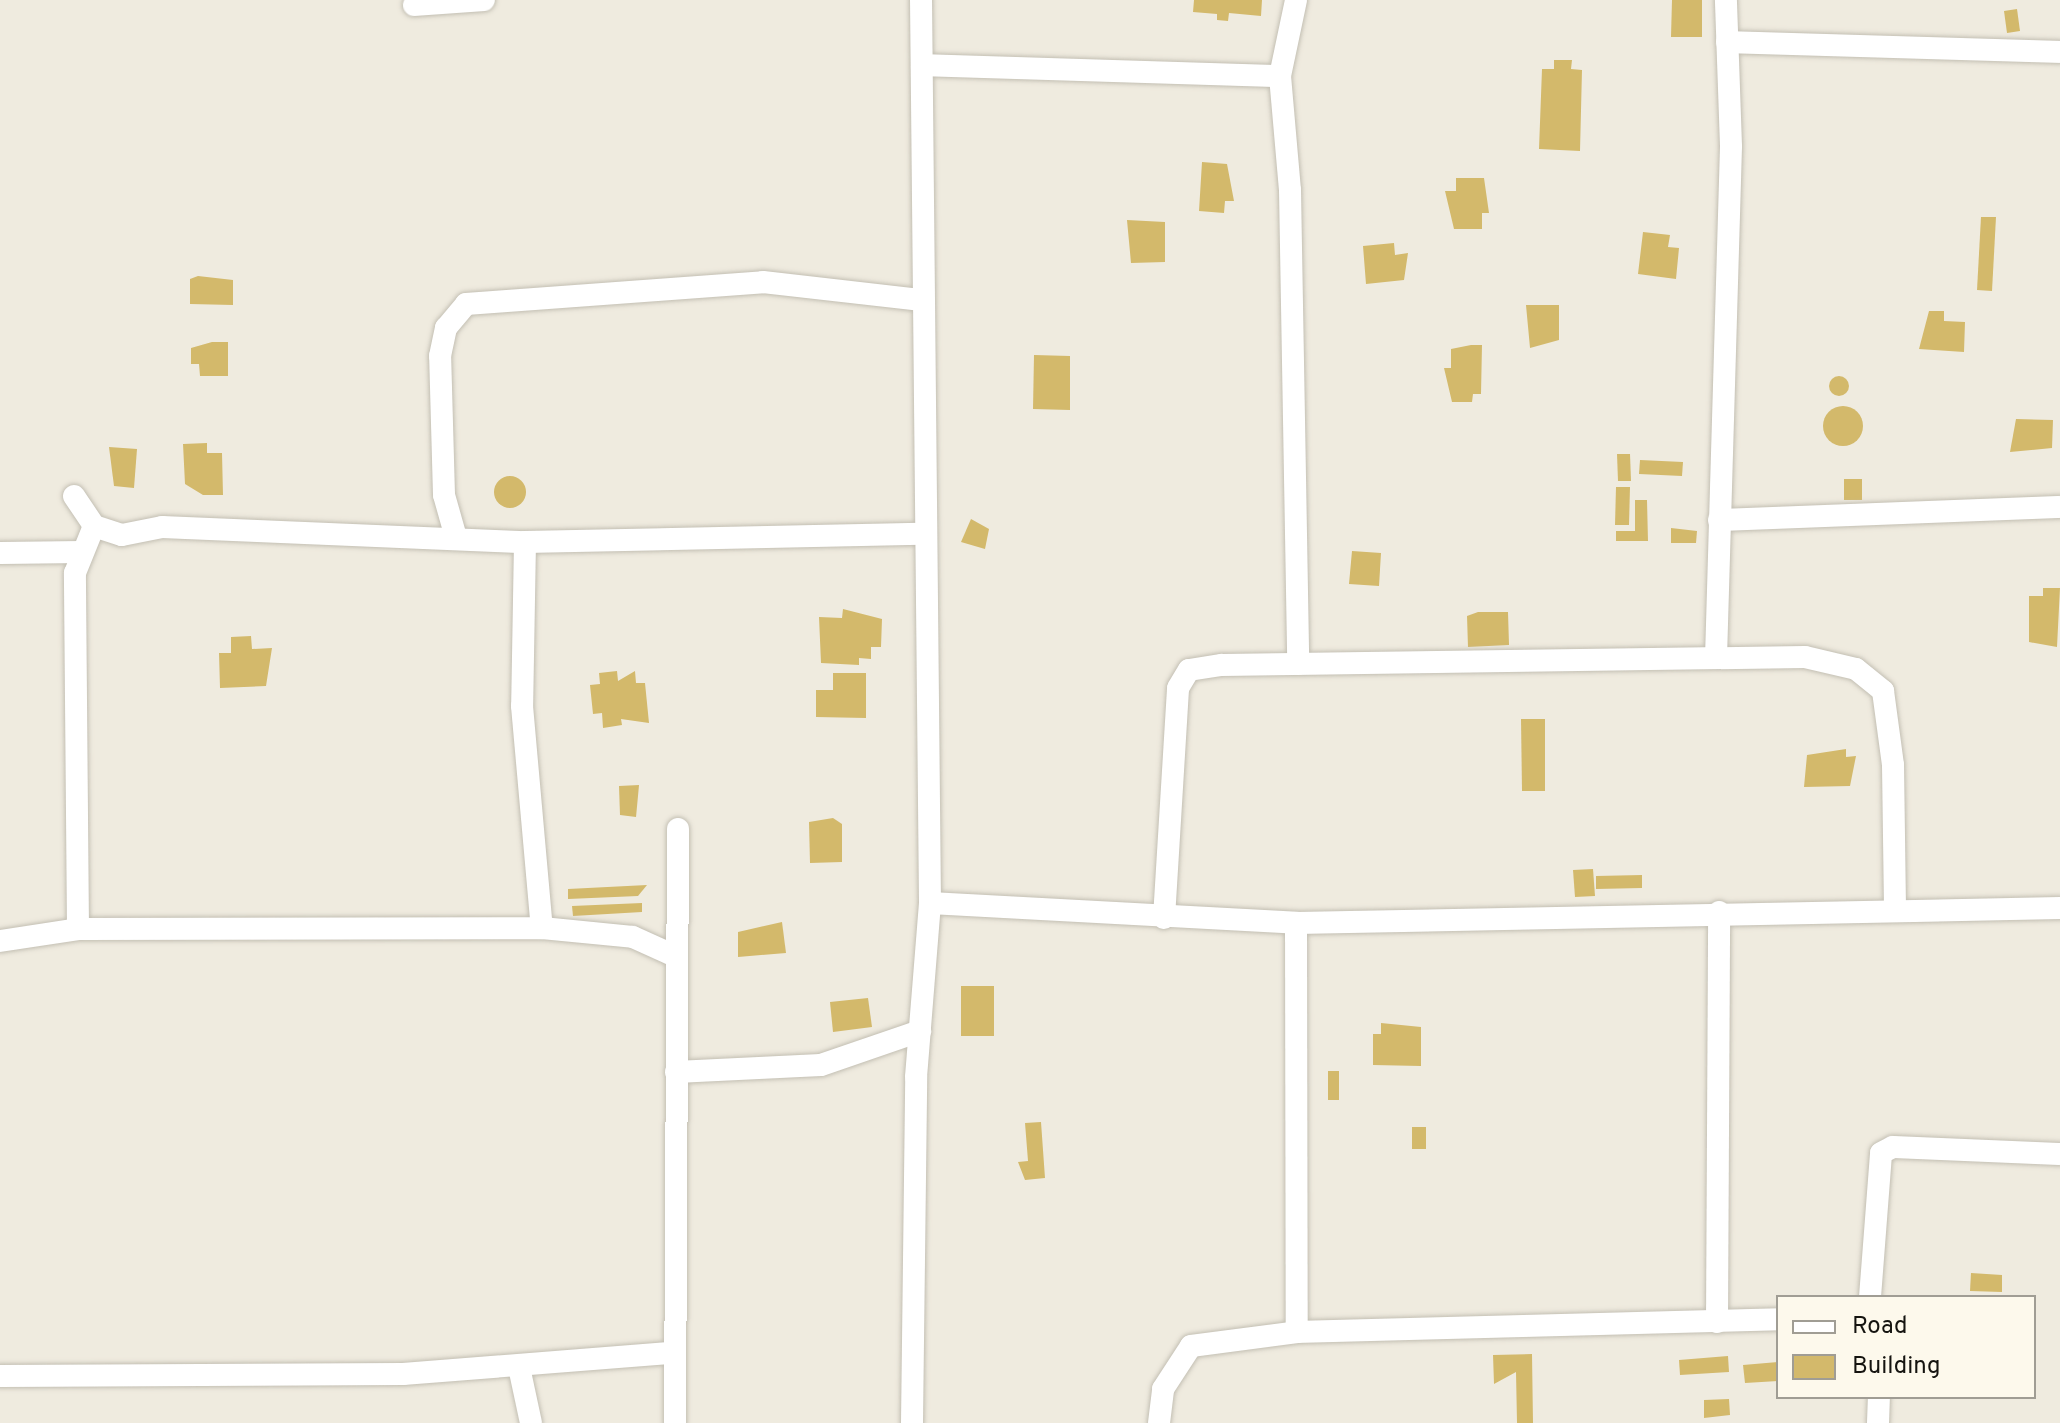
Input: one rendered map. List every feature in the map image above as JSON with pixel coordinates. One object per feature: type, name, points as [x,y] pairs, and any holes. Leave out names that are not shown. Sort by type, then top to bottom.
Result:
[{"type":"street","points":[[414,5],[484,0]]},
{"type":"street","points":[[912,1423],[908,1304],[920,1031],[930,903],[921,534],[921,0]]},
{"type":"street","points":[[1296,0],[1280,76],[1290,190],[1298,664]]},
{"type":"street","points":[[1716,658],[1726,0]]},
{"type":"street","points":[[1727,42],[2060,52]]},
{"type":"street","points":[[922,65],[1280,76]]},
{"type":"street","points":[[455,534],[444,495],[440,356],[446,328],[466,304],[763,282],[922,300]]},
{"type":"street","points":[[74,496],[94,526],[122,535],[162,527],[455,534],[525,542],[921,534]]},
{"type":"street","points":[[1719,520],[2060,507]]},
{"type":"street","points":[[78,929],[75,573],[94,526]]},
{"type":"street","points":[[525,542],[522,706],[542,928]]},
{"type":"street","points":[[0,553],[82,552]]},
{"type":"street","points":[[1164,918],[1181,678],[1222,665],[1805,657],[1874,678],[1883,691],[1893,765],[1895,906]]},
{"type":"street","points":[[675,1423],[672,1353],[678,829]]},
{"type":"street","points":[[930,903],[1296,923],[1895,906],[2060,908]]},
{"type":"street","points":[[1717,1322],[1719,912]]},
{"type":"street","points":[[1296,923],[1297,1332]]},
{"type":"street","points":[[0,941],[78,929],[542,928],[633,937],[675,956]]},
{"type":"street","points":[[676,1072],[821,1065],[920,1031]]},
{"type":"street","points":[[1870,1295],[1881,1153],[1893,1147],[2060,1154]]},
{"type":"street","points":[[1159,1423],[1163,1389],[1191,1346],[1297,1332],[1776,1319]]},
{"type":"street","points":[[0,1376],[519,1367],[672,1353]]},
{"type":"street","points":[[519,1367],[531,1423]]},
{"type":"street","points":[[1878,1423],[1879,1399]]},
{"type":"building","points":[[1194,0],[1262,0],[1261,16],[1229,13],[1228,21],[1217,20],[1217,14],[1193,12]]},
{"type":"building","points":[[1672,0],[1702,0],[1702,37],[1671,37]]},
{"type":"building","points":[[2017,9],[2020,31],[2007,33],[2004,11]]},
{"type":"building","points":[[1554,60],[1572,60],[1571,69],[1582,70],[1580,151],[1539,149],[1542,69],[1554,69]]},
{"type":"building","points":[[1202,162],[1227,164],[1234,201],[1225,201],[1224,213],[1199,211]]},
{"type":"building","points":[[1456,178],[1484,178],[1489,213],[1482,213],[1482,229],[1454,229],[1445,191],[1456,191]]},
{"type":"building","points":[[1981,217],[1996,217],[1992,291],[1977,290]]},
{"type":"building","points":[[1127,220],[1165,222],[1165,262],[1131,263]]},
{"type":"building","points":[[1643,232],[1670,235],[1668,247],[1679,248],[1676,279],[1638,274]]},
{"type":"building","points":[[1394,243],[1395,255],[1408,253],[1404,280],[1366,284],[1363,246]]},
{"type":"building","points":[[198,276],[233,280],[233,305],[190,304],[190,279]]},
{"type":"building","points":[[1526,305],[1559,305],[1559,340],[1530,348]]},
{"type":"building","points":[[1929,311],[1944,311],[1944,321],[1965,322],[1964,352],[1919,349]]},
{"type":"building","points":[[212,342],[228,342],[228,376],[200,376],[199,364],[191,364],[191,348]]},
{"type":"building","points":[[1482,345],[1481,394],[1473,394],[1472,402],[1452,402],[1444,368],[1451,368],[1451,349]]},
{"type":"building","points":[[1034,355],[1070,356],[1070,410],[1033,409]]},
{"type":"building","points":[[1835,376],[1843,376],[1849,386],[1843,396],[1835,396],[1829,390],[1829,382]]},
{"type":"building","points":[[1843,406],[1857,412],[1863,426],[1857,440],[1843,446],[1829,440],[1823,426],[1829,412]]},
{"type":"building","points":[[2016,419],[2053,420],[2052,448],[2010,452]]},
{"type":"building","points":[[207,443],[207,453],[222,453],[223,495],[203,495],[185,484],[183,444]]},
{"type":"building","points":[[109,447],[137,449],[134,488],[114,486]]},
{"type":"building","points":[[1617,454],[1630,454],[1631,481],[1618,481]]},
{"type":"building","points":[[1640,460],[1683,462],[1682,476],[1639,474]]},
{"type":"building","points":[[510,476],[521,481],[526,492],[521,503],[510,508],[499,503],[494,492],[499,481]]},
{"type":"building","points":[[1844,479],[1862,479],[1862,500],[1844,500]]},
{"type":"building","points":[[1616,487],[1630,487],[1629,525],[1615,525]]},
{"type":"building","points":[[1635,500],[1647,500],[1648,541],[1616,541],[1616,531],[1635,531]]},
{"type":"building","points":[[971,519],[989,529],[985,549],[961,542]]},
{"type":"building","points":[[1671,528],[1697,531],[1696,543],[1671,543]]},
{"type":"building","points":[[1352,551],[1381,553],[1379,586],[1349,584]]},
{"type":"building","points":[[2043,588],[2060,588],[2057,647],[2029,642],[2029,596],[2043,596]]},
{"type":"building","points":[[843,609],[882,619],[881,647],[871,647],[871,659],[859,658],[859,665],[821,663],[819,617],[842,618]]},
{"type":"building","points":[[1478,612],[1508,612],[1509,645],[1468,647],[1467,616]]},
{"type":"building","points":[[251,636],[252,649],[272,648],[266,686],[220,688],[219,653],[231,653],[231,637]]},
{"type":"building","points":[[617,671],[618,681],[635,671],[636,683],[645,683],[649,723],[621,719],[622,725],[603,728],[602,713],[593,714],[590,685],[600,684],[599,673]]},
{"type":"building","points":[[833,673],[866,673],[866,718],[816,717],[816,690],[833,690]]},
{"type":"building","points":[[1521,719],[1545,719],[1545,791],[1522,791]]},
{"type":"building","points":[[1846,749],[1846,757],[1856,756],[1850,786],[1804,787],[1807,755]]},
{"type":"building","points":[[639,785],[636,817],[620,815],[619,786]]},
{"type":"building","points":[[833,818],[842,824],[842,862],[810,863],[809,822]]},
{"type":"building","points":[[1593,869],[1595,896],[1575,897],[1573,870]]},
{"type":"building","points":[[1642,875],[1642,888],[1596,889],[1596,876]]},
{"type":"building","points":[[647,885],[638,896],[568,899],[568,889]]},
{"type":"building","points":[[642,903],[642,912],[573,916],[572,906]]},
{"type":"building","points":[[782,922],[786,953],[738,957],[738,932]]},
{"type":"building","points":[[961,986],[994,986],[994,1036],[961,1036]]},
{"type":"building","points":[[868,998],[872,1027],[833,1032],[830,1002]]},
{"type":"building","points":[[1381,1023],[1421,1027],[1421,1066],[1373,1065],[1373,1034],[1381,1034]]},
{"type":"building","points":[[1328,1071],[1339,1071],[1339,1100],[1328,1100]]},
{"type":"building","points":[[1041,1122],[1045,1178],[1025,1180],[1018,1162],[1028,1161],[1025,1123]]},
{"type":"building","points":[[1412,1127],[1426,1127],[1426,1149],[1412,1149]]},
{"type":"building","points":[[1971,1273],[2002,1275],[2002,1292],[1970,1291]]},
{"type":"building","points":[[1532,1354],[1533,1423],[1517,1423],[1516,1372],[1494,1384],[1493,1355]]},
{"type":"building","points":[[1728,1356],[1729,1372],[1680,1375],[1679,1360]]},
{"type":"building","points":[[1776,1362],[1776,1381],[1745,1383],[1743,1365]]},
{"type":"building","points":[[1729,1399],[1730,1415],[1704,1418],[1704,1400]]}]
